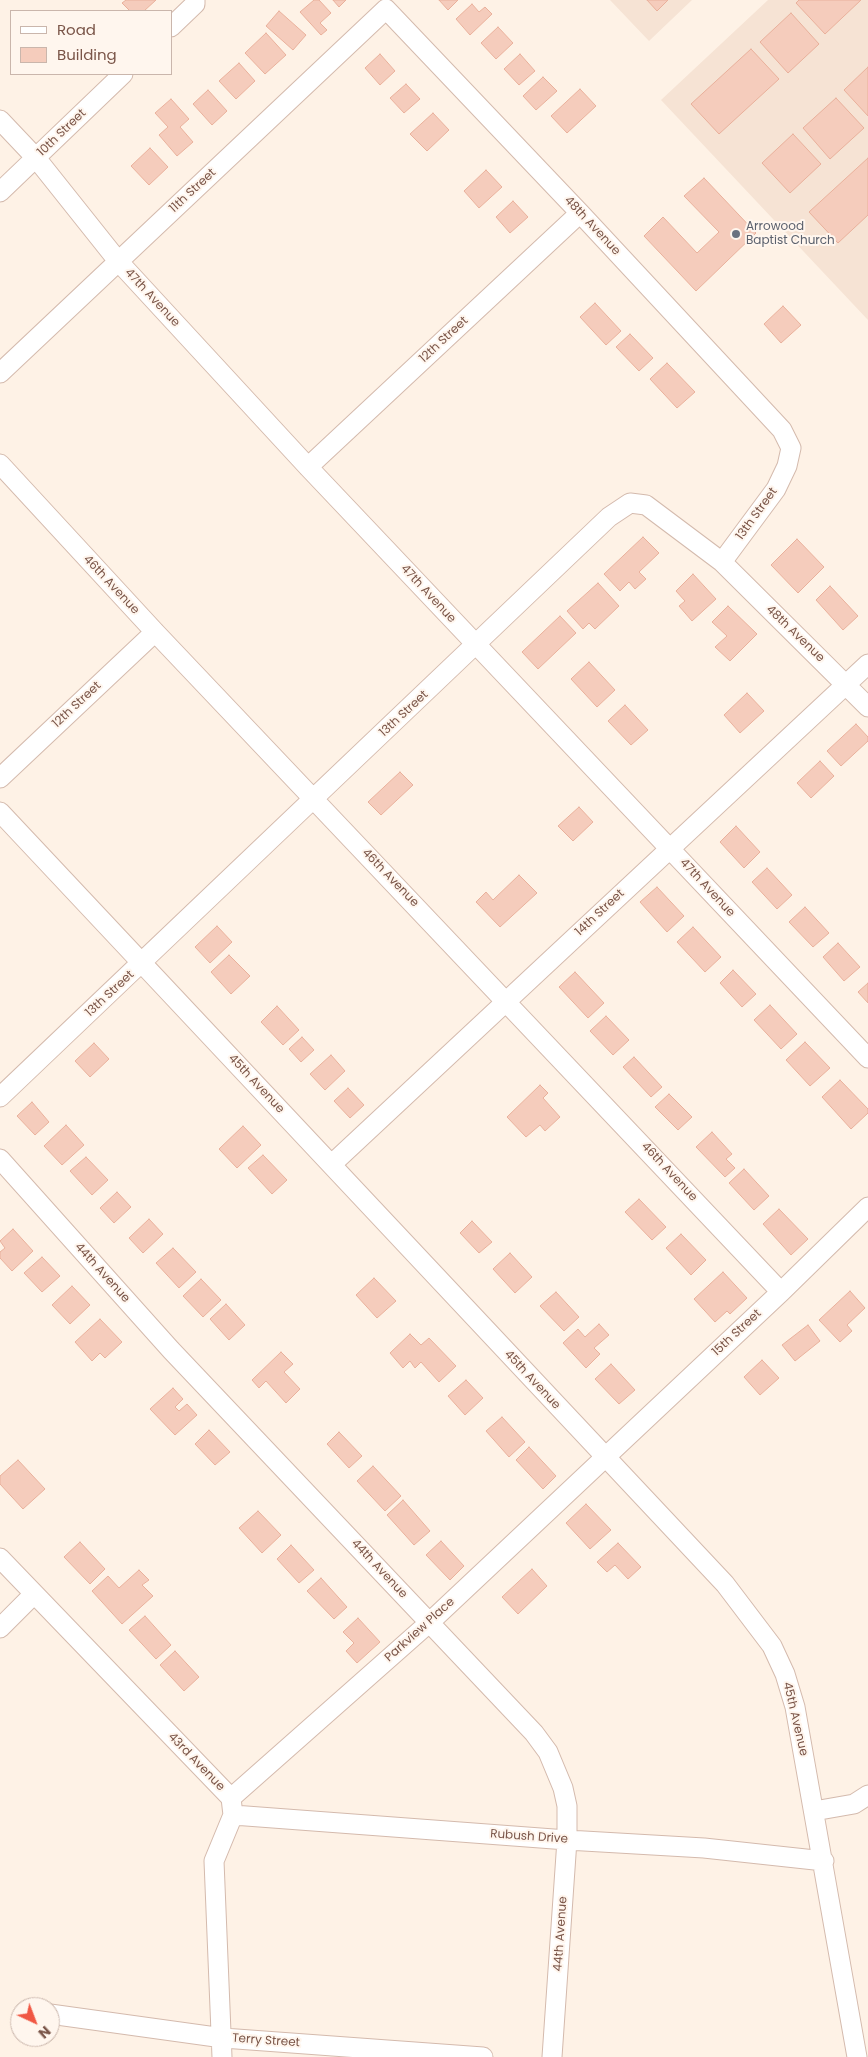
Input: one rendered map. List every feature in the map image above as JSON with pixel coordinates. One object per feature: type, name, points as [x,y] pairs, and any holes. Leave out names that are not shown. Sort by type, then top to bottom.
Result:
[{"type":"street","points":[[172,26],[195,4],[195,0]]},
{"type":"street","name":"48th Avenue","points":[[386,9],[580,213],[782,430],[791,448]]},
{"type":"street","name":"11th Street","points":[[0,373],[386,9]]},
{"type":"street","name":"10th Street","points":[[0,192],[122,75]]},
{"type":"street","name":"47th Avenue","points":[[0,120],[36,158],[118,262],[476,646],[868,1058]]},
{"type":"street","name":"12th Street","points":[[308,467],[580,213]]},
{"type":"street","name":"13th Street","points":[[0,1097],[476,646],[609,517],[630,503],[646,505],[722,562],[776,489],[787,466],[791,448]]},
{"type":"street","name":"46th Avenue","points":[[0,464],[155,632],[781,1292]]},
{"type":"street","name":"48th Avenue","points":[[722,562],[868,707]]},
{"type":"street","name":"12th Street","points":[[0,778],[155,632]]},
{"type":"street","name":"14th Street","points":[[332,1164],[868,664]]},
{"type":"street","name":"45th Avenue","points":[[0,812],[332,1164],[604,1458],[725,1584],[772,1646],[785,1674],[795,1707],[824,1861],[857,2057]]},
{"type":"street","name":"44th Avenue","points":[[0,1159],[171,1350],[430,1622],[534,1733],[548,1752],[563,1788],[567,1806],[567,1840],[552,2057]]},
{"type":"street","name":"15th Street","points":[[604,1458],[781,1292],[868,1207]]},
{"type":"street","name":"Parkview Place","points":[[232,1806],[604,1458]]},
{"type":"street","name":"43rd Avenue","points":[[0,1558],[232,1806]]},
{"type":"street","points":[[0,1628],[34,1595]]},
{"type":"street","points":[[814,1811],[854,1804],[868,1795]]},
{"type":"street","points":[[222,2048],[214,1861],[232,1806]]},
{"type":"street","name":"Rubush Drive","points":[[232,1806],[567,1840],[704,1848],[824,1861]]},
{"type":"street","name":"Terry Street","points":[[60,2016],[222,2048],[483,2057]]},
{"type":"shaded area","points":[[610,0],[692,0],[649,41]]},
{"type":"shaded area","points":[[768,0],[868,0],[868,320],[661,100]]},
{"type":"building","points":[[126,0],[156,0],[145,10],[129,10],[122,3]]},
{"type":"building","points":[[314,0],[319,0],[331,13],[320,23],[327,30],[321,35],[300,12]]},
{"type":"building","points":[[333,0],[346,0],[339,7]]},
{"type":"building","points":[[439,0],[458,0],[448,10]]},
{"type":"building","points":[[647,0],[668,0],[657,11]]},
{"type":"building","points":[[799,0],[861,0],[825,34],[796,3]]},
{"type":"building","points":[[472,4],[479,12],[485,7],[492,14],[470,35],[456,19]]},
{"type":"building","points":[[279,11],[306,35],[293,50],[266,26]]},
{"type":"building","points":[[791,13],[819,44],[788,73],[760,42]]},
{"type":"building","points":[[498,27],[513,43],[496,59],[481,43]]},
{"type":"building","points":[[266,33],[286,55],[265,74],[245,53]]},
{"type":"building","points":[[751,49],[779,79],[719,134],[691,104]]},
{"type":"building","points":[[380,54],[395,71],[380,85],[365,68]]},
{"type":"building","points":[[520,54],[535,71],[519,85],[504,69]]},
{"type":"building","points":[[239,63],[255,81],[236,99],[219,81]]},
{"type":"building","points":[[868,67],[868,116],[844,90]]},
{"type":"building","points":[[543,77],[557,91],[536,110],[523,96]]},
{"type":"building","points":[[406,84],[420,99],[404,113],[390,98]]},
{"type":"building","points":[[580,89],[596,106],[567,133],[551,116]]},
{"type":"building","points":[[208,90],[227,111],[212,125],[193,104]]},
{"type":"building","points":[[836,98],[864,128],[830,159],[803,128]]},
{"type":"building","points":[[171,99],[189,119],[180,127],[193,142],[177,156],[159,135],[168,127],[155,113]]},
{"type":"building","points":[[433,113],[449,130],[427,151],[410,134]]},
{"type":"building","points":[[793,134],[821,164],[790,193],[762,163]]},
{"type":"building","points":[[150,148],[168,167],[149,185],[131,166]]},
{"type":"building","points":[[868,158],[868,215],[838,243],[809,212]]},
{"type":"building","points":[[486,170],[502,187],[479,208],[464,191]]},
{"type":"building","name":"Arrowood Baptist Church","points":[[704,178],[756,233],[696,291],[644,236],[663,217],[697,253],[719,232],[684,196]]},
{"type":"building","points":[[513,201],[528,217],[510,233],[496,217]]},
{"type":"building","points":[[595,303],[621,331],[606,345],[580,317]]},
{"type":"building","points":[[783,306],[801,325],[781,343],[764,324]]},
{"type":"building","points":[[630,334],[653,358],[639,371],[616,347]]},
{"type":"building","points":[[667,363],[695,392],[677,408],[650,379]]},
{"type":"building","points":[[643,537],[659,553],[639,572],[646,579],[635,589],[629,582],[620,591],[604,574]]},
{"type":"building","points":[[797,539],[824,567],[798,593],[771,565]]},
{"type":"building","points":[[693,574],[716,599],[692,621],[679,606],[685,601],[676,591]]},
{"type":"building","points":[[598,583],[619,606],[595,629],[589,623],[583,629],[567,611]]},
{"type":"building","points":[[830,586],[858,616],[843,630],[816,600]]},
{"type":"building","points":[[728,606],[757,634],[730,661],[715,647],[727,636],[712,622]]},
{"type":"building","points":[[560,616],[576,633],[538,669],[522,652]]},
{"type":"building","points":[[589,662],[615,690],[597,707],[571,679]]},
{"type":"building","points":[[747,693],[764,711],[740,733],[724,715]]},
{"type":"building","points":[[625,705],[648,730],[631,745],[608,721]]},
{"type":"building","points":[[856,724],[868,737],[868,741],[841,766],[827,751]]},
{"type":"building","points":[[820,761],[834,776],[811,798],[797,783]]},
{"type":"building","points":[[400,772],[413,785],[381,815],[368,802]]},
{"type":"building","points":[[579,807],[593,822],[573,841],[558,826]]},
{"type":"building","points":[[736,826],[760,852],[744,868],[720,842]]},
{"type":"building","points":[[767,868],[792,895],[777,909],[752,882]]},
{"type":"building","points":[[519,875],[537,893],[500,927],[476,902],[486,892],[493,900]]},
{"type":"building","points":[[657,887],[684,916],[667,932],[640,902]]},
{"type":"building","points":[[805,907],[829,933],[813,947],[789,922]]},
{"type":"building","points":[[217,926],[232,942],[210,963],[195,947]]},
{"type":"building","points":[[693,927],[721,957],[705,972],[677,942]]},
{"type":"building","points":[[838,943],[860,967],[844,981],[823,957]]},
{"type":"building","points":[[229,955],[250,976],[231,994],[211,972]]},
{"type":"building","points":[[733,970],[756,994],[742,1007],[720,983]]},
{"type":"building","points":[[575,972],[604,1003],[588,1018],[559,987]]},
{"type":"building","points":[[868,983],[868,1003],[858,992]]},
{"type":"building","points":[[770,1005],[797,1034],[781,1049],[754,1020]]},
{"type":"building","points":[[277,1006],[299,1030],[283,1045],[261,1022]]},
{"type":"building","points":[[606,1016],[629,1040],[613,1055],[590,1031]]},
{"type":"building","points":[[302,1037],[314,1050],[301,1062],[289,1049]]},
{"type":"building","points":[[805,1042],[830,1068],[810,1086],[786,1060]]},
{"type":"building","points":[[94,1043],[109,1059],[90,1077],[75,1061]]},
{"type":"building","points":[[331,1055],[345,1071],[325,1090],[310,1074]]},
{"type":"building","points":[[634,1057],[662,1087],[651,1097],[623,1067]]},
{"type":"building","points":[[840,1080],[868,1109],[868,1113],[851,1129],[822,1097]]},
{"type":"building","points":[[540,1085],[548,1093],[543,1098],[560,1117],[545,1131],[540,1125],[526,1137],[507,1117]]},
{"type":"building","points":[[348,1088],[364,1105],[350,1118],[334,1101]]},
{"type":"building","points":[[669,1094],[692,1117],[678,1130],[655,1107]]},
{"type":"building","points":[[32,1102],[49,1122],[35,1135],[17,1116]]},
{"type":"building","points":[[66,1125],[84,1145],[62,1165],[44,1146]]},
{"type":"building","points":[[243,1126],[261,1145],[237,1168],[219,1149]]},
{"type":"building","points":[[712,1132],[732,1154],[726,1159],[735,1168],[725,1177],[696,1147]]},
{"type":"building","points":[[263,1155],[287,1180],[272,1194],[248,1168]]},
{"type":"building","points":[[86,1157],[108,1180],[92,1195],[70,1171]]},
{"type":"building","points":[[744,1169],[769,1196],[754,1210],[729,1183]]},
{"type":"building","points":[[117,1192],[131,1207],[114,1223],[100,1208]]},
{"type":"building","points":[[639,1199],[666,1227],[652,1240],[625,1212]]},
{"type":"building","points":[[779,1209],[808,1239],[791,1255],[763,1224]]},
{"type":"building","points":[[149,1219],[163,1234],[143,1253],[129,1238]]},
{"type":"building","points":[[472,1221],[492,1242],[479,1253],[460,1233]]},
{"type":"building","points":[[13,1229],[33,1251],[12,1271],[0,1258],[0,1252],[5,1248],[0,1241]]},
{"type":"building","points":[[681,1234],[706,1260],[691,1275],[666,1248]]},
{"type":"building","points":[[173,1248],[196,1272],[179,1288],[156,1263]]},
{"type":"building","points":[[510,1253],[532,1277],[515,1293],[493,1269]]},
{"type":"building","points":[[42,1257],[60,1276],[42,1292],[24,1273]]},
{"type":"building","points":[[723,1272],[747,1298],[730,1314],[727,1311],[715,1322],[694,1299]]},
{"type":"building","points":[[374,1278],[396,1301],[377,1318],[356,1295]]},
{"type":"building","points":[[201,1279],[221,1300],[203,1317],[183,1296]]},
{"type":"building","points":[[72,1286],[90,1305],[70,1324],[52,1305]]},
{"type":"building","points":[[850,1291],[865,1308],[847,1325],[852,1331],[840,1342],[819,1320]]},
{"type":"building","points":[[556,1292],[579,1317],[564,1331],[540,1306]]},
{"type":"building","points":[[226,1304],[245,1325],[229,1340],[210,1319]]},
{"type":"building","points":[[100,1319],[122,1342],[105,1358],[100,1353],[92,1361],[75,1342]]},
{"type":"building","points":[[599,1324],[609,1335],[594,1348],[600,1354],[586,1368],[563,1343],[578,1329],[585,1337]]},
{"type":"building","points":[[808,1325],[820,1341],[795,1361],[782,1345]]},
{"type":"building","points":[[410,1334],[421,1345],[429,1338],[456,1366],[439,1382],[421,1362],[415,1368],[410,1361],[403,1368],[390,1353]]},
{"type":"building","points":[[281,1352],[293,1364],[284,1372],[300,1389],[286,1403],[266,1381],[259,1388],[252,1380]]},
{"type":"building","points":[[762,1360],[779,1378],[760,1395],[744,1377]]},
{"type":"building","points":[[611,1364],[635,1390],[619,1404],[595,1379]]},
{"type":"building","points":[[466,1380],[483,1398],[465,1415],[448,1396]]},
{"type":"building","points":[[173,1388],[183,1399],[175,1407],[179,1411],[187,1404],[197,1415],[175,1435],[150,1409]]},
{"type":"building","points":[[502,1417],[525,1442],[509,1457],[486,1431]]},
{"type":"building","points":[[209,1430],[230,1452],[215,1465],[195,1444]]},
{"type":"building","points":[[339,1432],[362,1456],[349,1468],[327,1444]]},
{"type":"building","points":[[529,1447],[556,1476],[543,1489],[516,1460]]},
{"type":"building","points":[[18,1460],[45,1489],[23,1509],[0,1484],[0,1476]]},
{"type":"building","points":[[373,1466],[401,1496],[385,1511],[357,1481]]},
{"type":"building","points":[[403,1500],[430,1531],[414,1545],[387,1515]]},
{"type":"building","points":[[586,1504],[611,1530],[590,1549],[566,1523]]},
{"type":"building","points":[[258,1511],[281,1535],[262,1553],[239,1528]]},
{"type":"building","points":[[441,1541],[464,1566],[450,1580],[426,1555]]},
{"type":"building","points":[[80,1542],[105,1569],[90,1584],[64,1557]]},
{"type":"building","points":[[618,1543],[641,1567],[628,1579],[615,1565],[607,1572],[597,1562]]},
{"type":"building","points":[[291,1545],[314,1570],[299,1583],[277,1559]]},
{"type":"building","points":[[532,1569],[547,1586],[518,1614],[502,1597]]},
{"type":"building","points":[[139,1570],[149,1580],[142,1585],[153,1596],[122,1624],[92,1591],[108,1576],[119,1588]]},
{"type":"building","points":[[321,1578],[347,1607],[334,1619],[307,1591]]},
{"type":"building","points":[[145,1616],[171,1645],[156,1659],[129,1630]]},
{"type":"building","points":[[358,1618],[380,1642],[357,1663],[346,1651],[354,1643],[343,1632]]},
{"type":"building","points":[[175,1651],[199,1677],[184,1691],[160,1665]]},
{"type":"place","name":"Arrowood Baptist Church","points":[[736,234]]}]
